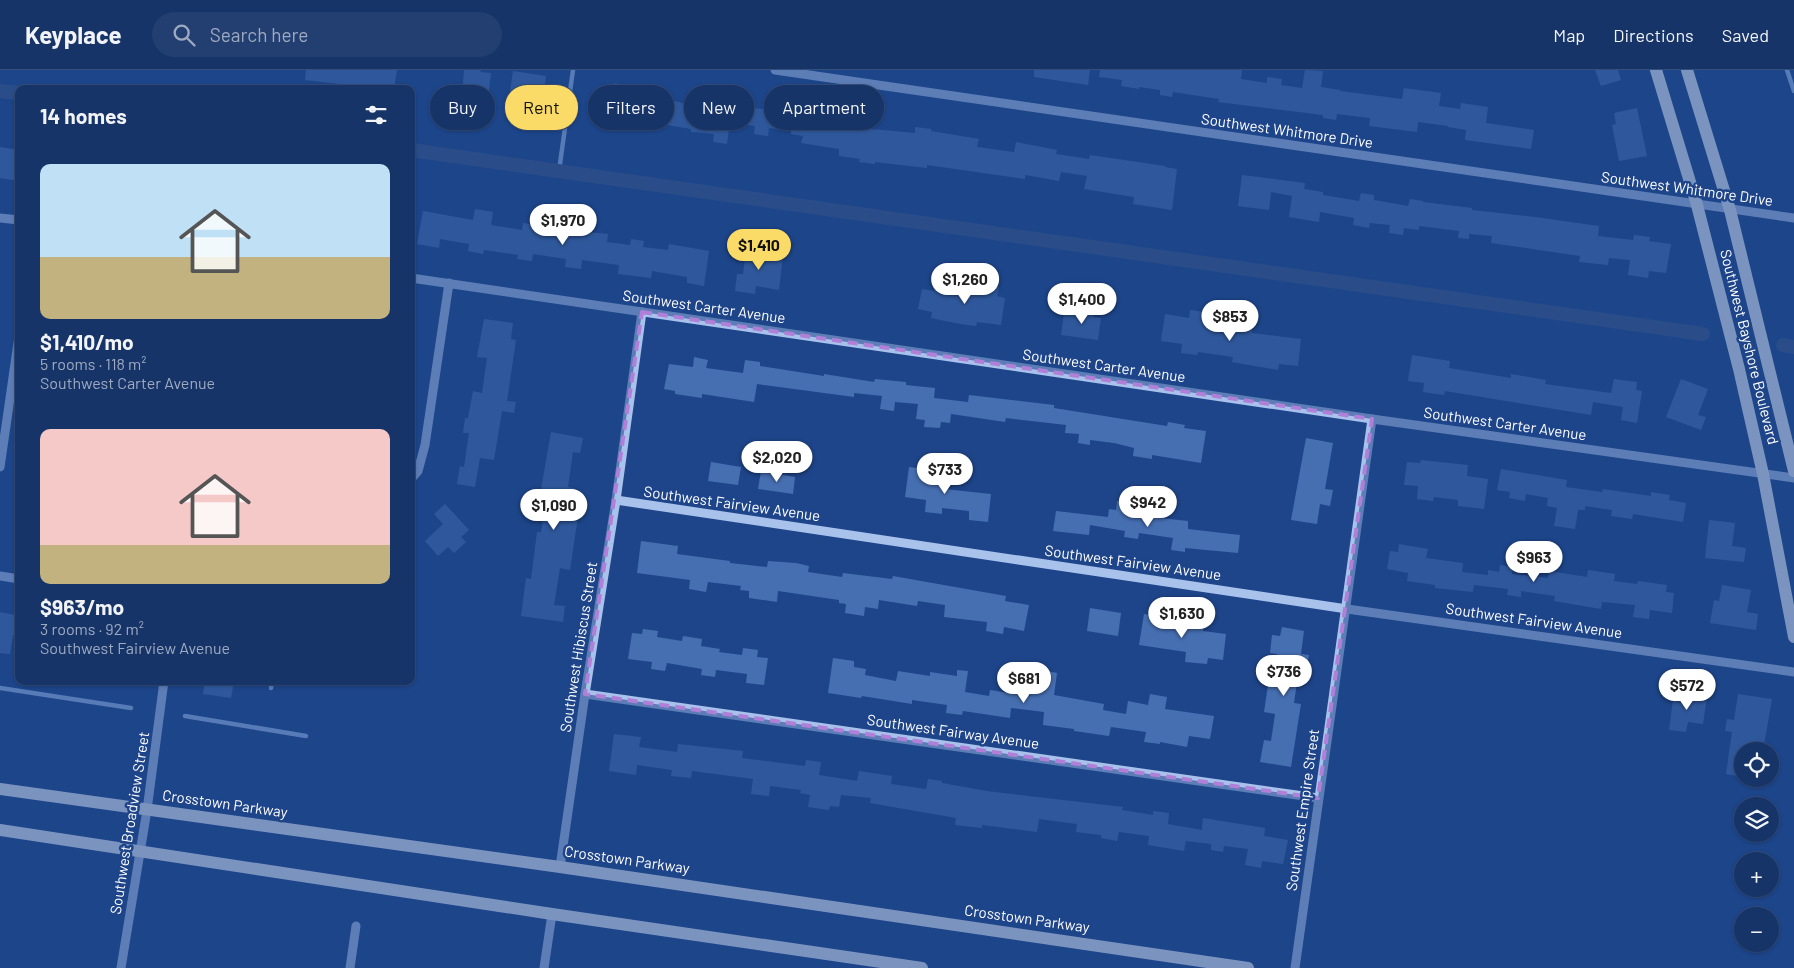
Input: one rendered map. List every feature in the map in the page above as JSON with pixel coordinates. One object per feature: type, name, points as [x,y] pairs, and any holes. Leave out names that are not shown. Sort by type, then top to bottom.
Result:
[{"type":"main road","name":"Southwest Bayshore Boulevard","points":[[1656,70],[1697,205],[1737,363],[1763,474],[1794,637]]},
{"type":"main road","name":"Southwest Bayshore Boulevard","points":[[1687,70],[1730,210],[1794,471]]},
{"type":"main road","name":"Crosstown Parkway","points":[[0,788],[560,867],[1248,968]]},
{"type":"main road","points":[[0,830],[922,968]]},
{"type":"street","name":"Southwest Whitmore Drive","points":[[775,70],[1794,218]]},
{"type":"street","points":[[0,218],[15,220]]},
{"type":"street","name":"Southwest Carter Avenue","points":[[415,279],[1372,419],[1794,478]]},
{"type":"street","points":[[415,474],[418,471],[425,445],[449,283]]},
{"type":"street","name":"Southwest Hibiscus Street","points":[[560,867],[616,500],[642,312]]},
{"type":"street","points":[[0,467],[15,364]]},
{"type":"street","name":"Southwest Empire Street","points":[[1296,968],[1318,798],[1347,608],[1372,419]]},
{"type":"street","name":"Southwest Fairview Avenue","points":[[616,500],[1794,672]]},
{"type":"street","points":[[0,576],[15,578]]},
{"type":"street","name":"Southwest Broadview Street","points":[[121,968],[147,810],[163,685]]},
{"type":"street","name":"Southwest Fairway Avenue","points":[[585,694],[1318,798]]},
{"type":"street","points":[[544,968],[552,914]]},
{"type":"street","points":[[350,968],[356,926]]},
{"type":"highlighted area","points":[[642,312],[1372,419],[1318,798],[585,694]]},
{"type":"building","points":[[306,70],[397,70],[395,85],[348,85],[305,80]]},
{"type":"building","points":[[464,70],[481,70],[480,72],[491,73],[490,85],[463,85]]},
{"type":"building","points":[[1034,70],[1090,70],[1088,85],[1034,77]]},
{"type":"building","points":[[1100,70],[1242,70],[1241,79],[1267,83],[1267,77],[1282,79],[1281,85],[1302,88],[1305,70],[1323,71],[1321,87],[1402,99],[1404,88],[1441,93],[1439,106],[1460,109],[1461,103],[1488,107],[1486,123],[1534,130],[1531,149],[1465,140],[1466,130],[1448,126],[1418,122],[1417,132],[1369,126],[1370,118],[1337,114],[1336,120],[1323,118],[1323,115],[1218,102],[1219,99],[1173,92],[1172,97],[1160,95],[1160,90],[1121,86],[1122,80],[1099,77]]},
{"type":"building","points":[[1595,70],[1618,70],[1621,80],[1601,86]]},
{"type":"building","points":[[513,71],[546,76],[545,85],[511,85]]},
{"type":"building","points":[[674,101],[684,103],[684,128],[674,126]]},
{"type":"building","points":[[754,108],[764,109],[764,130],[769,130],[768,136],[754,134]]},
{"type":"building","points":[[1637,108],[1647,156],[1619,161],[1612,125],[1616,124],[1614,113]]},
{"type":"building","points":[[915,127],[979,139],[977,147],[1014,152],[1016,142],[1057,150],[1056,154],[1089,159],[1090,155],[1165,166],[1177,169],[1172,210],[1133,204],[1134,197],[1084,189],[1087,176],[1061,172],[1059,181],[1025,175],[1025,179],[927,165],[927,168],[859,162],[860,159],[839,156],[839,149],[801,143],[803,136],[791,134],[791,131],[784,130],[882,130],[915,133]]},
{"type":"building","points":[[691,130],[729,130],[727,144],[713,142],[714,134],[691,132]]},
{"type":"building","points":[[0,147],[15,149],[15,180],[0,178]]},
{"type":"building","points":[[1242,175],[1305,183],[1304,189],[1323,192],[1323,195],[1359,201],[1361,193],[1374,195],[1374,200],[1408,206],[1410,199],[1472,208],[1472,210],[1599,226],[1598,236],[1633,240],[1634,235],[1650,237],[1649,241],[1671,244],[1666,273],[1649,271],[1648,278],[1628,275],[1630,260],[1609,258],[1608,265],[1579,262],[1580,256],[1491,243],[1492,236],[1469,234],[1469,239],[1458,238],[1459,231],[1419,226],[1419,230],[1404,228],[1403,235],[1389,233],[1390,225],[1370,223],[1369,228],[1353,225],[1354,218],[1320,212],[1319,222],[1289,217],[1292,196],[1271,192],[1269,210],[1238,206]]},
{"type":"building","points":[[475,209],[493,212],[491,225],[522,230],[523,223],[570,230],[572,218],[589,220],[588,232],[608,234],[607,242],[630,245],[631,239],[644,241],[643,247],[668,250],[669,244],[709,251],[704,286],[687,283],[687,277],[652,271],[651,278],[618,274],[619,265],[582,260],[581,269],[565,267],[566,259],[533,254],[532,261],[517,259],[518,255],[484,250],[483,254],[468,251],[469,244],[440,239],[439,248],[417,244],[423,211],[473,220]]},
{"type":"building","points":[[747,244],[761,246],[760,253],[783,256],[779,290],[756,286],[755,294],[735,291],[737,274],[743,274]]},
{"type":"building","points":[[966,282],[999,287],[997,296],[1005,298],[1001,325],[977,322],[976,326],[960,324],[931,318],[932,312],[918,309],[922,289],[934,291],[935,288],[965,292]]},
{"type":"building","points":[[1077,309],[1094,311],[1094,317],[1101,318],[1098,340],[1061,335],[1064,313],[1076,315]]},
{"type":"building","points":[[1190,310],[1204,312],[1202,321],[1252,329],[1252,333],[1301,339],[1298,366],[1279,364],[1278,370],[1232,362],[1233,357],[1198,352],[1197,355],[1181,353],[1182,344],[1161,341],[1165,314],[1189,318]]},
{"type":"building","points":[[484,319],[513,323],[511,339],[516,340],[507,401],[516,402],[514,413],[502,411],[494,460],[480,458],[475,487],[457,484],[460,466],[464,467],[469,433],[463,433],[465,418],[468,418],[473,391],[482,393],[487,358],[477,357]]},
{"type":"building","points":[[1412,355],[1450,361],[1449,368],[1511,378],[1511,374],[1546,380],[1545,384],[1611,393],[1614,379],[1637,382],[1636,390],[1642,391],[1637,423],[1621,420],[1623,407],[1593,402],[1591,415],[1445,391],[1444,395],[1423,392],[1424,383],[1408,381]]},
{"type":"building","points":[[694,357],[708,360],[706,368],[743,373],[745,360],[760,362],[760,366],[824,376],[824,374],[874,382],[875,379],[906,382],[906,385],[935,388],[934,398],[968,402],[969,395],[1054,405],[1054,408],[1167,426],[1168,422],[1185,425],[1184,428],[1206,431],[1201,463],[1152,455],[1152,459],[1133,456],[1134,448],[1114,443],[1090,440],[1090,445],[1078,443],[1079,434],[1065,433],[1066,425],[1006,418],[1005,422],[951,414],[950,423],[941,422],[940,428],[924,427],[925,420],[916,419],[918,404],[895,402],[894,411],[880,409],[882,396],[854,393],[854,397],[757,384],[754,402],[702,394],[702,398],[675,394],[675,391],[664,389],[669,364],[693,367]]},
{"type":"building","points":[[1681,379],[1708,389],[1698,415],[1706,417],[1701,430],[1666,417]]},
{"type":"building","points":[[551,432],[583,438],[580,453],[573,452],[568,487],[574,488],[572,502],[580,503],[570,570],[560,568],[554,605],[565,606],[563,622],[521,616],[526,578],[531,579],[537,532],[541,532],[547,496],[540,495]]},
{"type":"building","points":[[1306,438],[1333,443],[1325,489],[1333,490],[1330,506],[1320,504],[1317,524],[1291,520]]},
{"type":"building","points":[[1421,460],[1468,465],[1467,476],[1488,479],[1484,509],[1458,506],[1458,500],[1434,497],[1433,501],[1417,499],[1418,486],[1404,485],[1407,462],[1420,463]]},
{"type":"building","points":[[711,462],[741,467],[738,485],[708,481]]},
{"type":"building","points":[[909,467],[936,470],[935,476],[946,478],[944,489],[991,494],[988,522],[969,520],[969,511],[942,508],[942,514],[925,512],[926,500],[905,497]]},
{"type":"building","points":[[1501,469],[1567,480],[1566,487],[1602,492],[1603,489],[1651,496],[1651,492],[1670,495],[1669,500],[1686,503],[1683,522],[1633,514],[1632,519],[1611,516],[1612,510],[1585,506],[1585,510],[1578,510],[1575,529],[1554,526],[1557,508],[1547,506],[1548,498],[1526,494],[1525,501],[1509,498],[1510,492],[1497,490]]},
{"type":"building","points":[[761,471],[795,477],[793,494],[758,489]]},
{"type":"building","points":[[1117,501],[1144,505],[1142,516],[1188,521],[1188,529],[1240,535],[1238,553],[1185,548],[1185,552],[1171,550],[1173,538],[1139,533],[1138,539],[1124,537],[1125,531],[1090,525],[1089,535],[1053,531],[1056,511],[1108,517],[1109,509],[1116,510]]},
{"type":"building","points":[[445,504],[469,530],[461,537],[466,542],[454,553],[448,547],[438,556],[425,541],[443,524],[434,514]]},
{"type":"building","points":[[1709,520],[1735,523],[1732,546],[1746,548],[1744,562],[1705,558]]},
{"type":"building","points":[[641,541],[678,546],[677,554],[730,561],[730,563],[767,567],[768,561],[796,563],[809,566],[808,572],[842,577],[843,573],[892,579],[893,576],[1006,596],[1005,601],[1029,605],[1024,631],[1004,627],[1003,634],[986,631],[987,622],[944,617],[945,605],[918,601],[917,606],[879,600],[878,609],[865,607],[864,616],[845,613],[846,604],[839,603],[839,600],[778,591],[777,602],[749,598],[749,591],[740,590],[741,586],[708,582],[706,592],[689,589],[690,580],[637,573]]},
{"type":"building","points":[[1399,544],[1428,549],[1426,558],[1463,563],[1462,572],[1488,575],[1488,570],[1499,572],[1500,565],[1513,567],[1512,574],[1548,578],[1549,571],[1587,577],[1588,570],[1615,574],[1614,581],[1637,584],[1638,581],[1667,585],[1666,592],[1674,593],[1672,613],[1650,610],[1649,619],[1633,617],[1635,605],[1602,602],[1601,609],[1554,601],[1555,596],[1521,591],[1521,597],[1507,595],[1508,589],[1474,585],[1473,592],[1435,588],[1435,585],[1407,581],[1408,573],[1387,569],[1390,551],[1398,552]]},
{"type":"building","points":[[1722,585],[1751,590],[1747,612],[1758,614],[1756,630],[1710,623],[1714,600],[1719,601]]},
{"type":"building","points":[[1090,608],[1121,613],[1118,636],[1087,631]]},
{"type":"building","points":[[0,612],[15,615],[15,635],[13,635],[10,654],[0,653]]},
{"type":"building","points":[[1144,614],[1175,618],[1174,621],[1203,624],[1203,631],[1226,634],[1223,660],[1208,658],[1207,664],[1185,662],[1186,652],[1139,645]]},
{"type":"building","points":[[1282,627],[1304,631],[1301,654],[1309,655],[1306,670],[1299,669],[1294,703],[1301,704],[1291,767],[1260,762],[1264,740],[1271,741],[1275,714],[1264,712],[1269,678],[1273,679],[1277,654],[1270,653],[1272,635],[1280,636]]},
{"type":"building","points":[[643,629],[658,631],[657,637],[682,641],[683,636],[702,639],[701,646],[720,649],[719,652],[742,655],[743,648],[758,650],[757,657],[768,658],[764,685],[746,683],[747,674],[716,670],[715,677],[701,675],[702,669],[667,663],[665,671],[651,669],[652,662],[628,659],[632,633],[642,634]]},
{"type":"building","points":[[833,658],[854,661],[854,667],[866,669],[865,675],[896,681],[898,671],[930,676],[930,672],[957,676],[957,670],[968,671],[965,692],[989,696],[990,690],[1030,696],[1030,690],[1045,692],[1047,671],[1057,673],[1054,695],[1104,704],[1103,710],[1126,714],[1128,701],[1148,705],[1150,694],[1167,697],[1165,709],[1214,716],[1210,739],[1189,736],[1187,747],[1160,742],[1160,744],[1144,742],[1146,732],[1111,727],[1109,736],[1043,725],[1044,712],[1011,708],[1010,718],[963,711],[962,715],[946,713],[947,705],[912,700],[912,704],[828,693]]},
{"type":"building","points":[[204,685],[233,685],[231,698],[203,694]]},
{"type":"building","points":[[1674,692],[1707,697],[1703,724],[1688,722],[1686,732],[1669,730]]},
{"type":"building","points":[[1738,694],[1772,699],[1765,742],[1734,742],[1734,776],[1726,774],[1732,732],[1725,731],[1727,719],[1734,720]]},
{"type":"building","points":[[614,734],[641,737],[639,747],[677,752],[678,744],[743,751],[742,758],[805,766],[806,760],[821,762],[819,775],[857,781],[859,771],[892,776],[891,784],[926,789],[928,779],[987,791],[1123,807],[1122,810],[1153,815],[1153,811],[1169,813],[1168,824],[1202,830],[1203,818],[1265,828],[1264,836],[1288,840],[1283,864],[1262,861],[1261,868],[1245,865],[1248,849],[1224,846],[1223,852],[1211,850],[1211,844],[1186,841],[1184,851],[1148,845],[1149,836],[1119,832],[1117,841],[1101,838],[1101,835],[1076,832],[1077,824],[1039,819],[1037,832],[982,825],[982,828],[955,825],[956,818],[870,803],[871,798],[841,795],[839,807],[830,806],[829,810],[808,807],[810,795],[800,793],[801,790],[770,786],[769,796],[751,794],[753,779],[692,771],[691,778],[671,776],[672,770],[637,765],[636,775],[609,771]]},
{"type":"waterway","points":[[559,171],[573,70]]},
{"type":"waterway","points":[[1787,70],[1794,91]]},
{"type":"waterway","points":[[0,91],[15,93]]},
{"type":"waterway","points":[[415,151],[1703,334]]},
{"type":"waterway","points":[[1783,345],[1794,347]]},
{"type":"waterway","points":[[0,688],[131,708]]},
{"type":"waterway","points":[[185,716],[306,736]]}]
